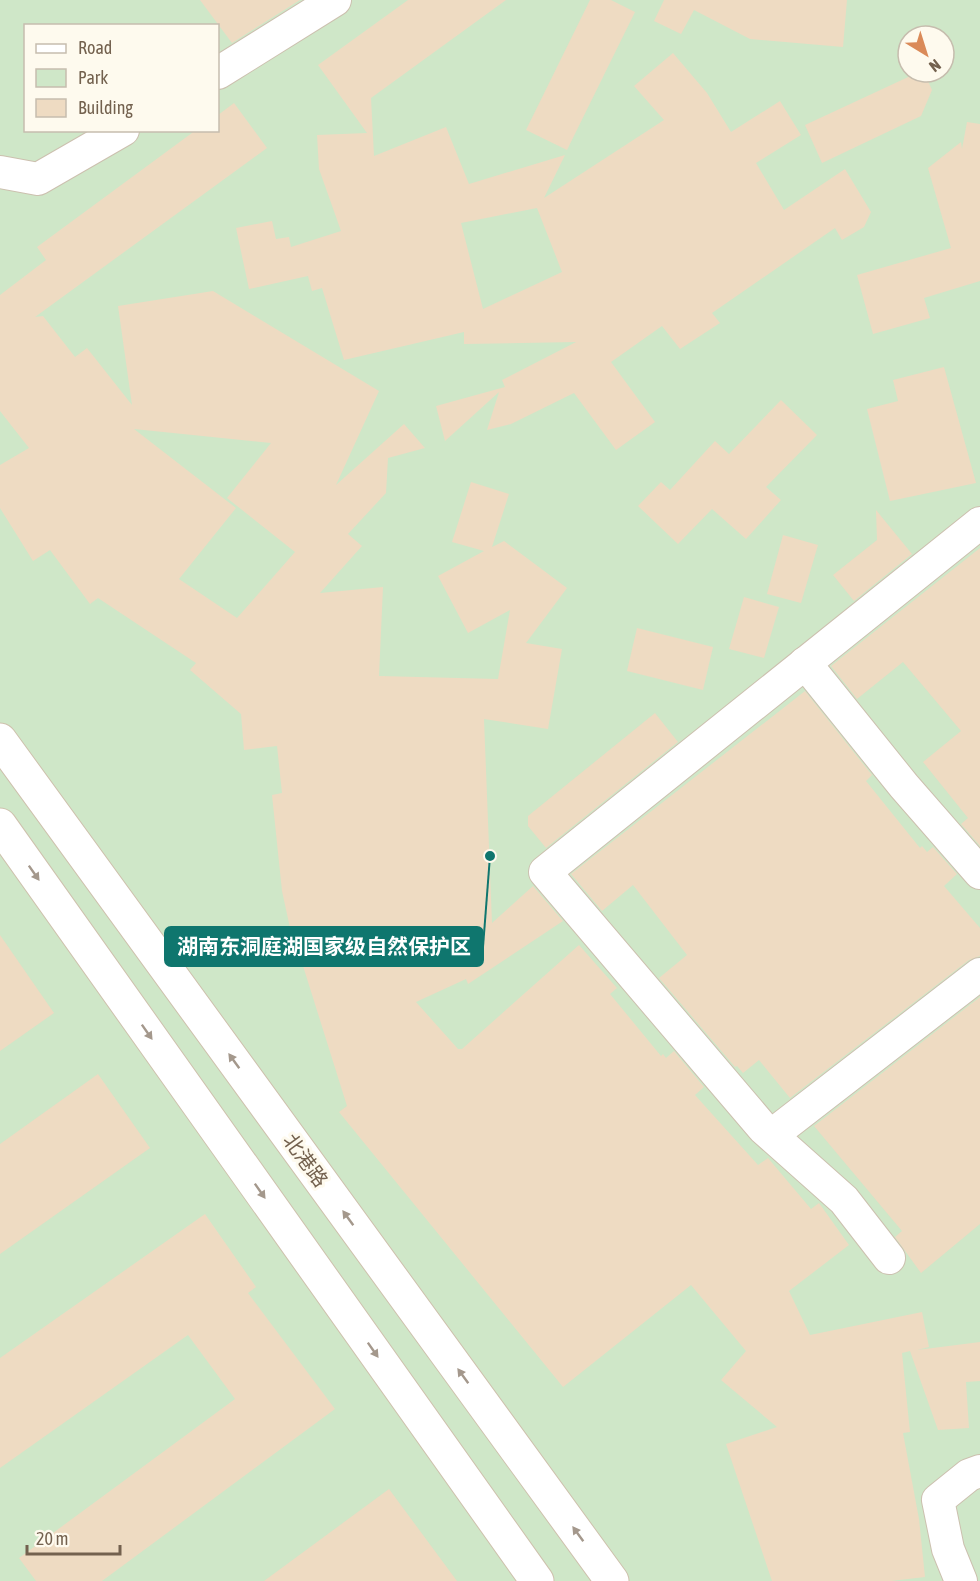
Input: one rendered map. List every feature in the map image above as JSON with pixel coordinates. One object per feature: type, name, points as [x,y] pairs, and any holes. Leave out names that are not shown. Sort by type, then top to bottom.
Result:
[{"type":"main road","name":"北港路","points":[[0,740],[612,1581]]},
{"type":"main road","points":[[0,825],[537,1581]]},
{"type":"street","points":[[219,72],[335,0]]},
{"type":"street","points":[[0,172],[38,179],[120,132]]},
{"type":"street","points":[[889,1258],[844,1200],[772,1136],[544,872],[980,523]]},
{"type":"street","points":[[805,663],[904,786],[980,873]]},
{"type":"street","points":[[772,1136],[980,974]]},
{"type":"street","points":[[961,1581],[948,1549],[938,1500],[969,1475],[980,1471]]},
{"type":"green space","points":[[0,0],[980,0],[980,1581],[0,1581]]},
{"type":"building","points":[[200,0],[300,0],[232,43]]},
{"type":"building","points":[[408,0],[506,0],[371,98],[374,156],[446,127],[469,184],[565,155],[544,198],[664,120],[634,86],[673,53],[707,93],[731,132],[780,101],[801,135],[756,163],[784,210],[845,169],[871,212],[864,227],[842,240],[835,228],[712,313],[720,323],[680,349],[662,326],[611,362],[655,422],[616,450],[574,393],[511,424],[487,430],[499,392],[445,441],[436,406],[505,387],[502,380],[576,342],[464,344],[464,332],[344,360],[322,288],[312,291],[308,276],[249,289],[236,228],[272,221],[276,239],[289,237],[291,247],[341,231],[319,169],[317,135],[367,133],[318,65]],"holes":[[[537,208],[562,272],[483,309],[461,223]]]},
{"type":"building","points":[[590,0],[611,0],[635,12],[567,150],[526,130]]},
{"type":"building","points":[[664,0],[847,0],[843,47],[750,39],[694,10],[681,34],[654,21]]},
{"type":"building","points":[[896,83],[929,84],[932,90],[921,116],[822,163],[805,125]]},
{"type":"building","points":[[234,103],[267,148],[35,317],[43,316],[75,357],[87,348],[132,405],[118,306],[213,291],[379,391],[336,485],[404,424],[425,448],[388,458],[386,493],[348,534],[362,546],[320,593],[383,587],[379,676],[498,679],[510,610],[468,633],[438,576],[484,551],[452,542],[471,482],[509,494],[492,547],[504,541],[567,588],[526,643],[562,649],[548,729],[484,719],[492,923],[533,886],[563,921],[468,984],[466,979],[416,1002],[458,1049],[462,1049],[579,945],[617,988],[610,994],[661,1056],[663,1054],[666,1058],[674,1051],[704,1087],[695,1095],[758,1165],[768,1158],[811,1209],[819,1203],[849,1245],[789,1291],[810,1335],[922,1312],[929,1347],[917,1350],[980,1342],[980,1381],[966,1382],[969,1428],[938,1430],[910,1351],[902,1353],[910,1432],[903,1433],[919,1519],[925,1577],[891,1581],[772,1581],[726,1444],[777,1427],[721,1380],[746,1351],[691,1285],[563,1387],[339,1112],[347,1106],[298,950],[295,951],[282,891],[272,795],[282,793],[277,746],[244,750],[241,714],[190,670],[196,663],[98,598],[90,604],[50,550],[33,561],[0,508],[0,465],[29,448],[0,411],[0,295],[46,260],[37,247],[193,132],[219,132],[219,114]],"holes":[[[134,429],[271,443],[227,498],[295,552],[237,618],[179,579],[236,508]]]},
{"type":"building","points":[[967,122],[980,124],[980,281],[924,298],[930,318],[873,334],[857,275],[951,248],[928,168],[961,142],[962,149]]},
{"type":"building","points":[[944,367],[976,483],[890,501],[867,409],[898,401],[893,380]]},
{"type":"building","points":[[781,400],[817,435],[766,487],[781,500],[746,539],[712,509],[678,544],[638,506],[661,482],[670,490],[715,441],[729,454]]},
{"type":"building","points":[[876,510],[912,554],[854,601],[833,575],[877,540]]},
{"type":"building","points":[[783,535],[818,545],[801,603],[767,594]]},
{"type":"building","points":[[980,548],[980,846],[961,824],[968,818],[923,762],[961,731],[903,662],[857,699],[831,666]]},
{"type":"building","points":[[744,597],[779,607],[764,658],[729,649]]},
{"type":"building","points":[[637,628],[713,647],[703,690],[627,671]]},
{"type":"building","points":[[805,691],[872,775],[866,781],[920,848],[922,846],[927,852],[933,847],[957,874],[944,886],[980,928],[980,956],[969,960],[790,1098],[759,1060],[743,1073],[737,1066],[735,1067],[659,978],[687,955],[633,885],[602,911],[571,874]]},
{"type":"building","points":[[655,713],[678,742],[546,848],[528,826],[528,816]]},
{"type":"building","points":[[0,935],[54,1013],[0,1051]]},
{"type":"building","points":[[980,997],[980,1224],[921,1273],[895,1237],[902,1231],[814,1126]]},
{"type":"building","points":[[98,1074],[150,1148],[0,1254],[0,1144]]},
{"type":"building","points":[[205,1214],[256,1287],[248,1293],[335,1409],[102,1581],[36,1581],[19,1558],[235,1399],[188,1335],[0,1468],[0,1358]]},
{"type":"building","points":[[389,1489],[457,1581],[264,1581]]},
{"type":"place","name":"湖南东洞庭湖国家级自然保护区","points":[[490,856]]}]
